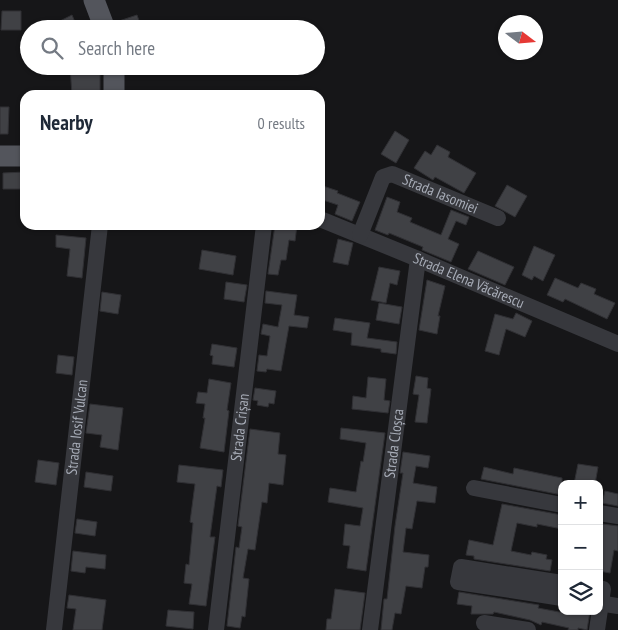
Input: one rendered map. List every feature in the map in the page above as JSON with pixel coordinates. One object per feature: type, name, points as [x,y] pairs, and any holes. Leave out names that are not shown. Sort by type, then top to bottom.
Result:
[{"type":"main road","points":[[94,0],[102,20]]},
{"type":"main road","points":[[114,75],[114,90]]},
{"type":"main road","points":[[0,156],[20,156]]},
{"type":"street","name":"Strada Iasomiei","points":[[360,235],[383,177],[392,174],[498,218]]},
{"type":"street","name":"Strada Elena Văcărescu","points":[[325,221],[618,344]]},
{"type":"street","name":"Strada Iosif Vulcan","points":[[54,630],[99,230]]},
{"type":"street","name":"Strada Crișan","points":[[216,630],[263,230]]},
{"type":"street","name":"Strada Cloșca","points":[[370,630],[418,259]]},
{"type":"street","points":[[474,488],[558,504]]},
{"type":"street","points":[[603,514],[618,516]]},
{"type":"street","points":[[558,583],[459,574],[558,597]]},
{"type":"street","points":[[597,630],[604,595],[618,606]]},
{"type":"street","points":[[484,623],[528,630]]},
{"type":"building","points":[[2,11],[21,11],[20,30],[1,30]]},
{"type":"building","points":[[72,15],[74,20],[62,20]]},
{"type":"building","points":[[137,15],[139,20],[122,20]]},
{"type":"building","points":[[71,75],[100,75],[100,90],[72,90]]},
{"type":"building","points":[[0,107],[9,107],[8,134],[0,134]]},
{"type":"building","points":[[395,131],[409,140],[396,163],[381,154]]},
{"type":"building","points":[[437,145],[450,152],[448,157],[476,173],[464,193],[435,177],[433,180],[414,168],[425,151],[431,155]]},
{"type":"building","points":[[20,172],[20,189],[3,189],[3,173]]},
{"type":"building","points":[[507,185],[527,196],[515,217],[495,206]]},
{"type":"building","points":[[325,187],[360,202],[352,221],[335,214],[338,205],[325,201]]},
{"type":"building","points":[[387,197],[400,202],[397,212],[412,218],[410,222],[441,235],[451,210],[469,217],[466,225],[456,221],[448,239],[459,244],[451,262],[422,250],[423,247],[389,233],[388,235],[375,230]]},
{"type":"building","points":[[274,230],[296,230],[295,241],[289,240],[286,260],[281,260],[278,275],[268,274]]},
{"type":"building","points":[[56,235],[86,238],[82,278],[67,276],[70,249],[56,247]]},
{"type":"building","points":[[338,239],[353,243],[348,265],[333,262]]},
{"type":"building","points":[[534,246],[555,255],[543,281],[534,276],[532,280],[522,275]]},
{"type":"building","points":[[202,250],[236,256],[233,275],[199,269]]},
{"type":"building","points":[[478,251],[514,267],[505,285],[468,269]]},
{"type":"building","points":[[379,267],[400,271],[397,285],[390,283],[386,303],[371,300]]},
{"type":"building","points":[[555,278],[578,288],[581,283],[596,289],[594,294],[615,303],[607,319],[565,299],[563,302],[547,295]]},
{"type":"building","points":[[427,280],[445,286],[438,316],[440,316],[437,334],[419,330]]},
{"type":"building","points":[[226,282],[247,285],[244,302],[224,299]]},
{"type":"building","points":[[266,291],[297,295],[294,315],[309,317],[307,328],[289,326],[281,371],[267,369],[266,372],[257,371],[259,355],[267,356],[270,336],[261,334],[263,324],[278,327],[282,305],[265,303]]},
{"type":"building","points":[[102,292],[121,295],[118,314],[100,311]]},
{"type":"building","points":[[379,303],[402,307],[399,324],[376,320]]},
{"type":"building","points":[[516,313],[532,321],[525,337],[506,329],[499,355],[485,351],[495,314],[513,319]]},
{"type":"building","points":[[335,318],[370,323],[367,338],[397,342],[396,354],[381,352],[381,349],[351,345],[352,333],[333,330]]},
{"type":"building","points":[[212,344],[237,348],[234,367],[212,364],[213,356],[210,355]]},
{"type":"building","points":[[58,355],[74,357],[72,375],[56,373]]},
{"type":"building","points":[[416,376],[428,378],[427,388],[431,389],[427,423],[415,422],[419,395],[413,394]]},
{"type":"building","points":[[368,377],[386,379],[384,400],[390,401],[388,413],[352,409],[353,396],[366,398]]},
{"type":"building","points":[[209,379],[231,383],[224,452],[200,448],[205,418],[203,418],[205,404],[196,403],[198,392],[207,393]]},
{"type":"building","points":[[255,388],[276,391],[274,404],[269,403],[268,407],[257,405],[258,401],[253,400]]},
{"type":"building","points":[[90,404],[123,408],[118,450],[100,447],[102,435],[86,433]]},
{"type":"building","points":[[341,428],[385,433],[366,571],[347,568],[350,546],[343,545],[345,524],[360,526],[363,508],[328,502],[330,488],[356,492],[361,461],[363,462],[366,443],[340,439]]},
{"type":"building","points":[[250,429],[280,433],[278,454],[286,455],[283,485],[269,483],[267,503],[262,502],[255,550],[248,549],[243,578],[249,579],[245,617],[242,616],[240,628],[227,626],[236,547],[239,548],[242,527],[238,526]]},
{"type":"building","points":[[403,452],[430,456],[428,468],[416,466],[413,483],[437,487],[435,503],[417,501],[412,529],[406,528],[403,552],[429,555],[428,567],[425,567],[422,588],[406,586],[401,614],[395,613],[392,630],[381,630],[384,599],[387,599],[403,473],[400,473]]},
{"type":"building","points":[[38,460],[59,463],[56,485],[35,482]]},
{"type":"building","points":[[578,464],[598,467],[596,480],[575,480]]},
{"type":"building","points":[[179,465],[223,470],[221,487],[217,486],[210,537],[215,537],[206,606],[189,604],[192,584],[184,583],[186,564],[189,565],[193,523],[190,522],[195,484],[177,482]]},
{"type":"building","points":[[484,467],[513,474],[514,468],[562,478],[562,480],[558,480],[558,494],[481,479]]},
{"type":"building","points":[[86,472],[113,476],[111,491],[84,487]]},
{"type":"building","points":[[605,491],[618,494],[618,506],[603,503]]},
{"type":"building","points":[[502,504],[558,514],[558,528],[537,524],[537,527],[517,523],[511,551],[531,555],[532,552],[547,555],[546,559],[552,560],[550,571],[474,559],[474,556],[466,555],[469,540],[493,545]]},
{"type":"building","points":[[77,519],[97,522],[95,536],[75,533]]},
{"type":"building","points":[[603,524],[618,526],[618,551],[614,550],[610,573],[603,572]]},
{"type":"building","points":[[73,551],[106,555],[105,569],[86,567],[85,573],[71,571]]},
{"type":"building","points":[[335,589],[365,593],[360,630],[326,630],[327,619],[331,619]]},
{"type":"building","points":[[459,592],[539,605],[538,608],[558,612],[558,615],[589,615],[587,630],[578,628],[578,630],[568,630],[569,628],[542,622],[541,625],[530,620],[494,612],[493,614],[471,614],[472,606],[457,604]]},
{"type":"building","points":[[69,595],[106,600],[102,630],[73,630],[76,609],[67,608]]},
{"type":"building","points":[[168,610],[194,612],[193,629],[166,626]]}]
